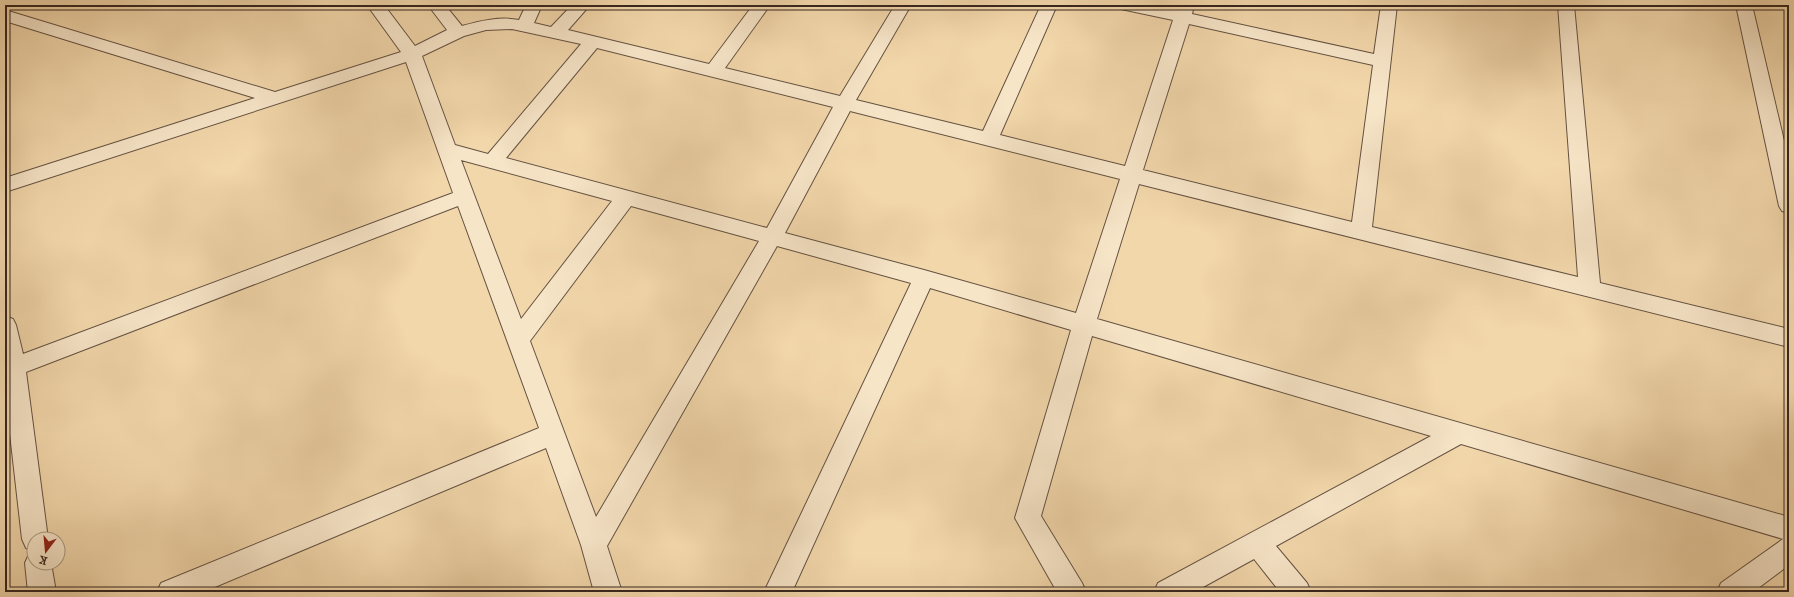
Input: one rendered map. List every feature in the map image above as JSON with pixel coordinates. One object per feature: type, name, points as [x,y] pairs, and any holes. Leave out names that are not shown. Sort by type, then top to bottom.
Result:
[{"type":"street","points":[[375,5],[412,54],[594,545],[608,592]]},
{"type":"street","points":[[436,5],[458,32]]},
{"type":"street","points":[[524,26],[534,5]]},
{"type":"street","points":[[556,33],[582,5]]},
{"type":"street","points":[[713,71],[762,5]]},
{"type":"street","points":[[594,545],[772,237],[844,104],[903,5]]},
{"type":"street","points":[[988,140],[1049,5]]},
{"type":"street","points":[[1127,5],[1184,11],[1382,61]]},
{"type":"street","points":[[1361,232],[1389,5]]},
{"type":"street","points":[[1566,5],[1590,288]]},
{"type":"street","points":[[1744,5],[1789,206]]},
{"type":"street","points":[[1072,592],[1028,518],[1084,324],[1184,11]]},
{"type":"street","points":[[5,15],[274,98]]},
{"type":"street","points":[[5,185],[412,54],[458,32],[486,25],[512,24],[593,41],[1789,338]]},
{"type":"street","points":[[492,162],[593,41]]},
{"type":"street","points":[[448,150],[924,278],[1789,529]]},
{"type":"street","points":[[9,369],[465,196]]},
{"type":"street","points":[[518,340],[626,198]]},
{"type":"street","points":[[778,592],[924,278]]},
{"type":"street","points":[[5,325],[9,369],[35,531]]},
{"type":"street","points":[[1168,592],[1459,433]]},
{"type":"street","points":[[170,592],[552,434]]},
{"type":"street","points":[[1257,543],[1297,592]]},
{"type":"street","points":[[1731,592],[1789,549]]},
{"type":"street","points":[[39,571],[42,592]]}]
